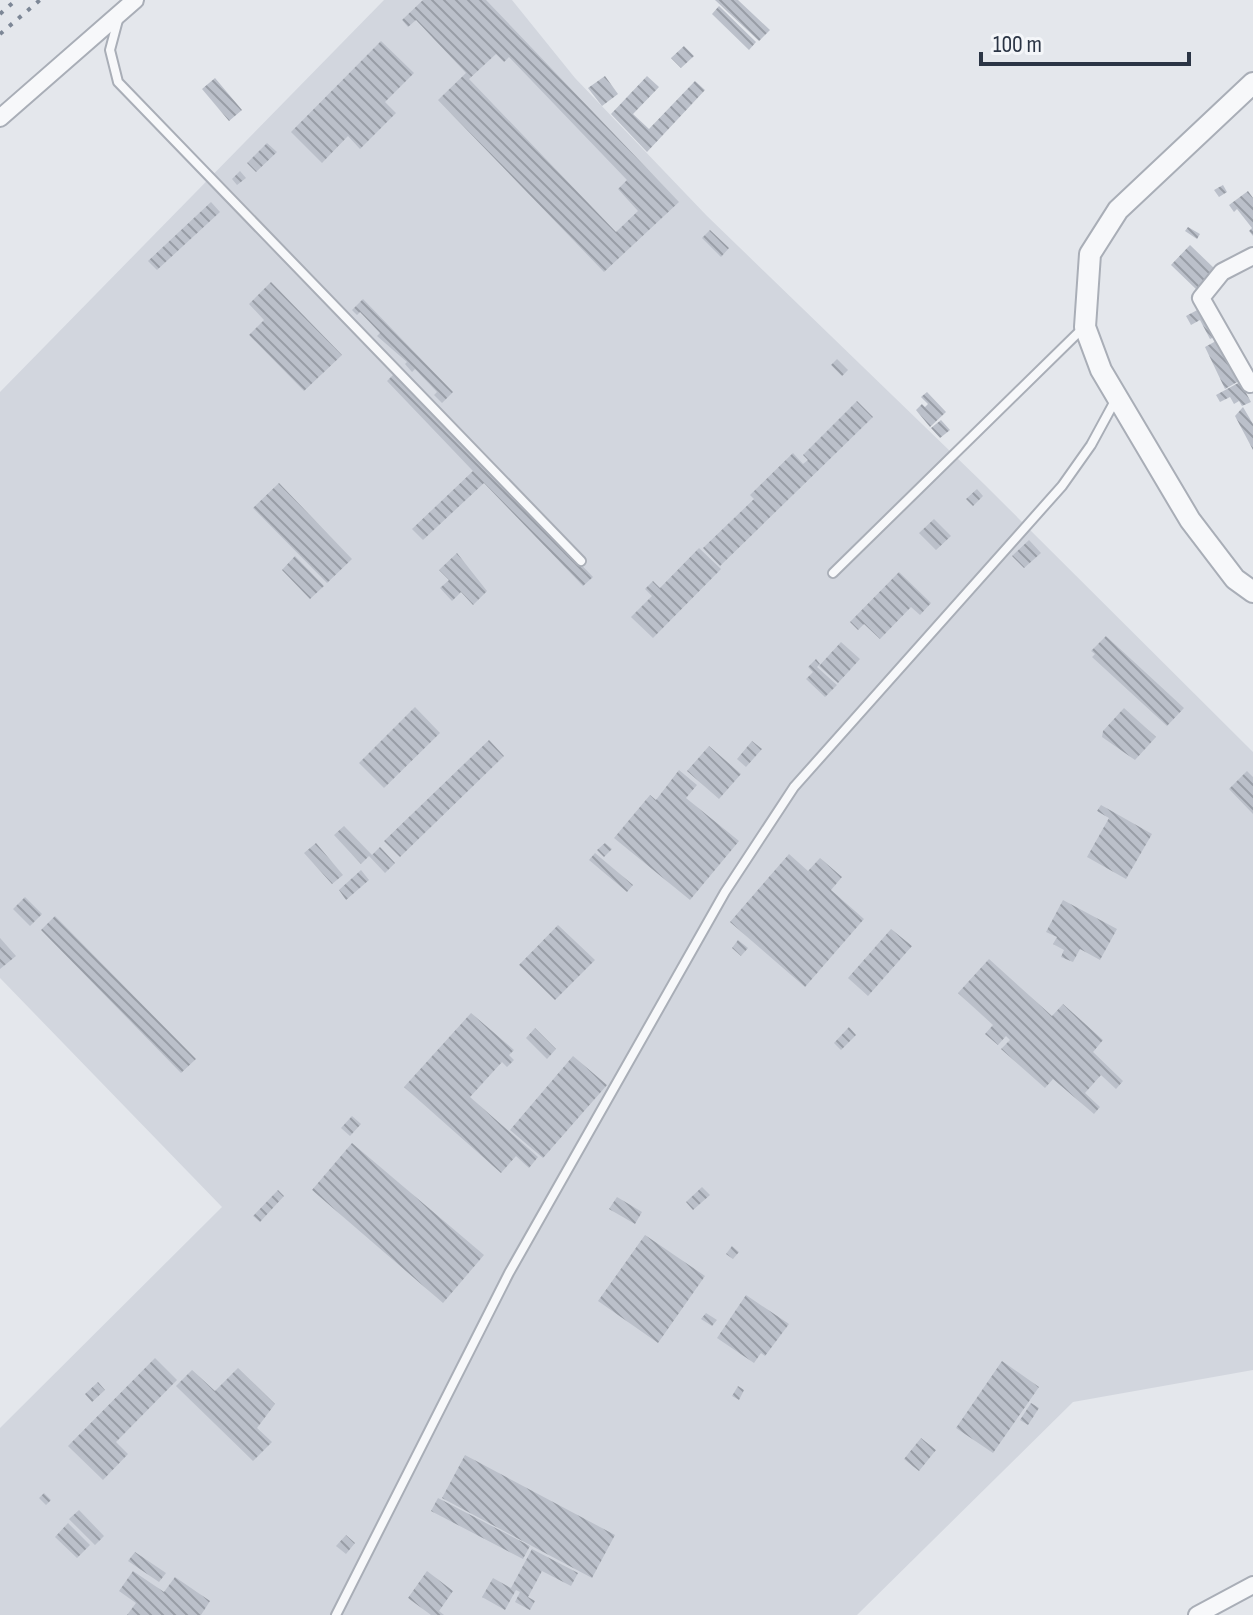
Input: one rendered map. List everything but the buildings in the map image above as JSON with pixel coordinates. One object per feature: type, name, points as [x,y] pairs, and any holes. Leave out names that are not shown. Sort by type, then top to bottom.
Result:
[{"type":"street","points":[[0,118],[131,4]]},
{"type":"street","points":[[1253,83],[1118,210],[1090,254],[1085,327],[1101,370],[1190,520],[1235,579],[1253,592]]},
{"type":"street","points":[[1250,384],[1201,298],[1222,272],[1253,256]]},
{"type":"street","points":[[1197,1615],[1253,1585]]},
{"type":"lane","points":[[131,4],[112,33],[110,50],[118,82],[581,561]]},
{"type":"lane","points":[[833,573],[1085,327]]},
{"type":"lane","points":[[336,1615],[509,1273],[725,892],[794,787],[1062,486],[1091,445],[1117,398]]},
{"type":"shaded area","points":[[384,0],[512,0],[575,78],[707,216],[984,484],[1253,752],[1253,1370],[1073,1402],[857,1615],[0,1615],[0,1428],[222,1207],[0,978],[0,392]]},
{"type":"railway","points":[[0,14],[16,0]]},
{"type":"railway","points":[[0,34],[40,0]]}]
